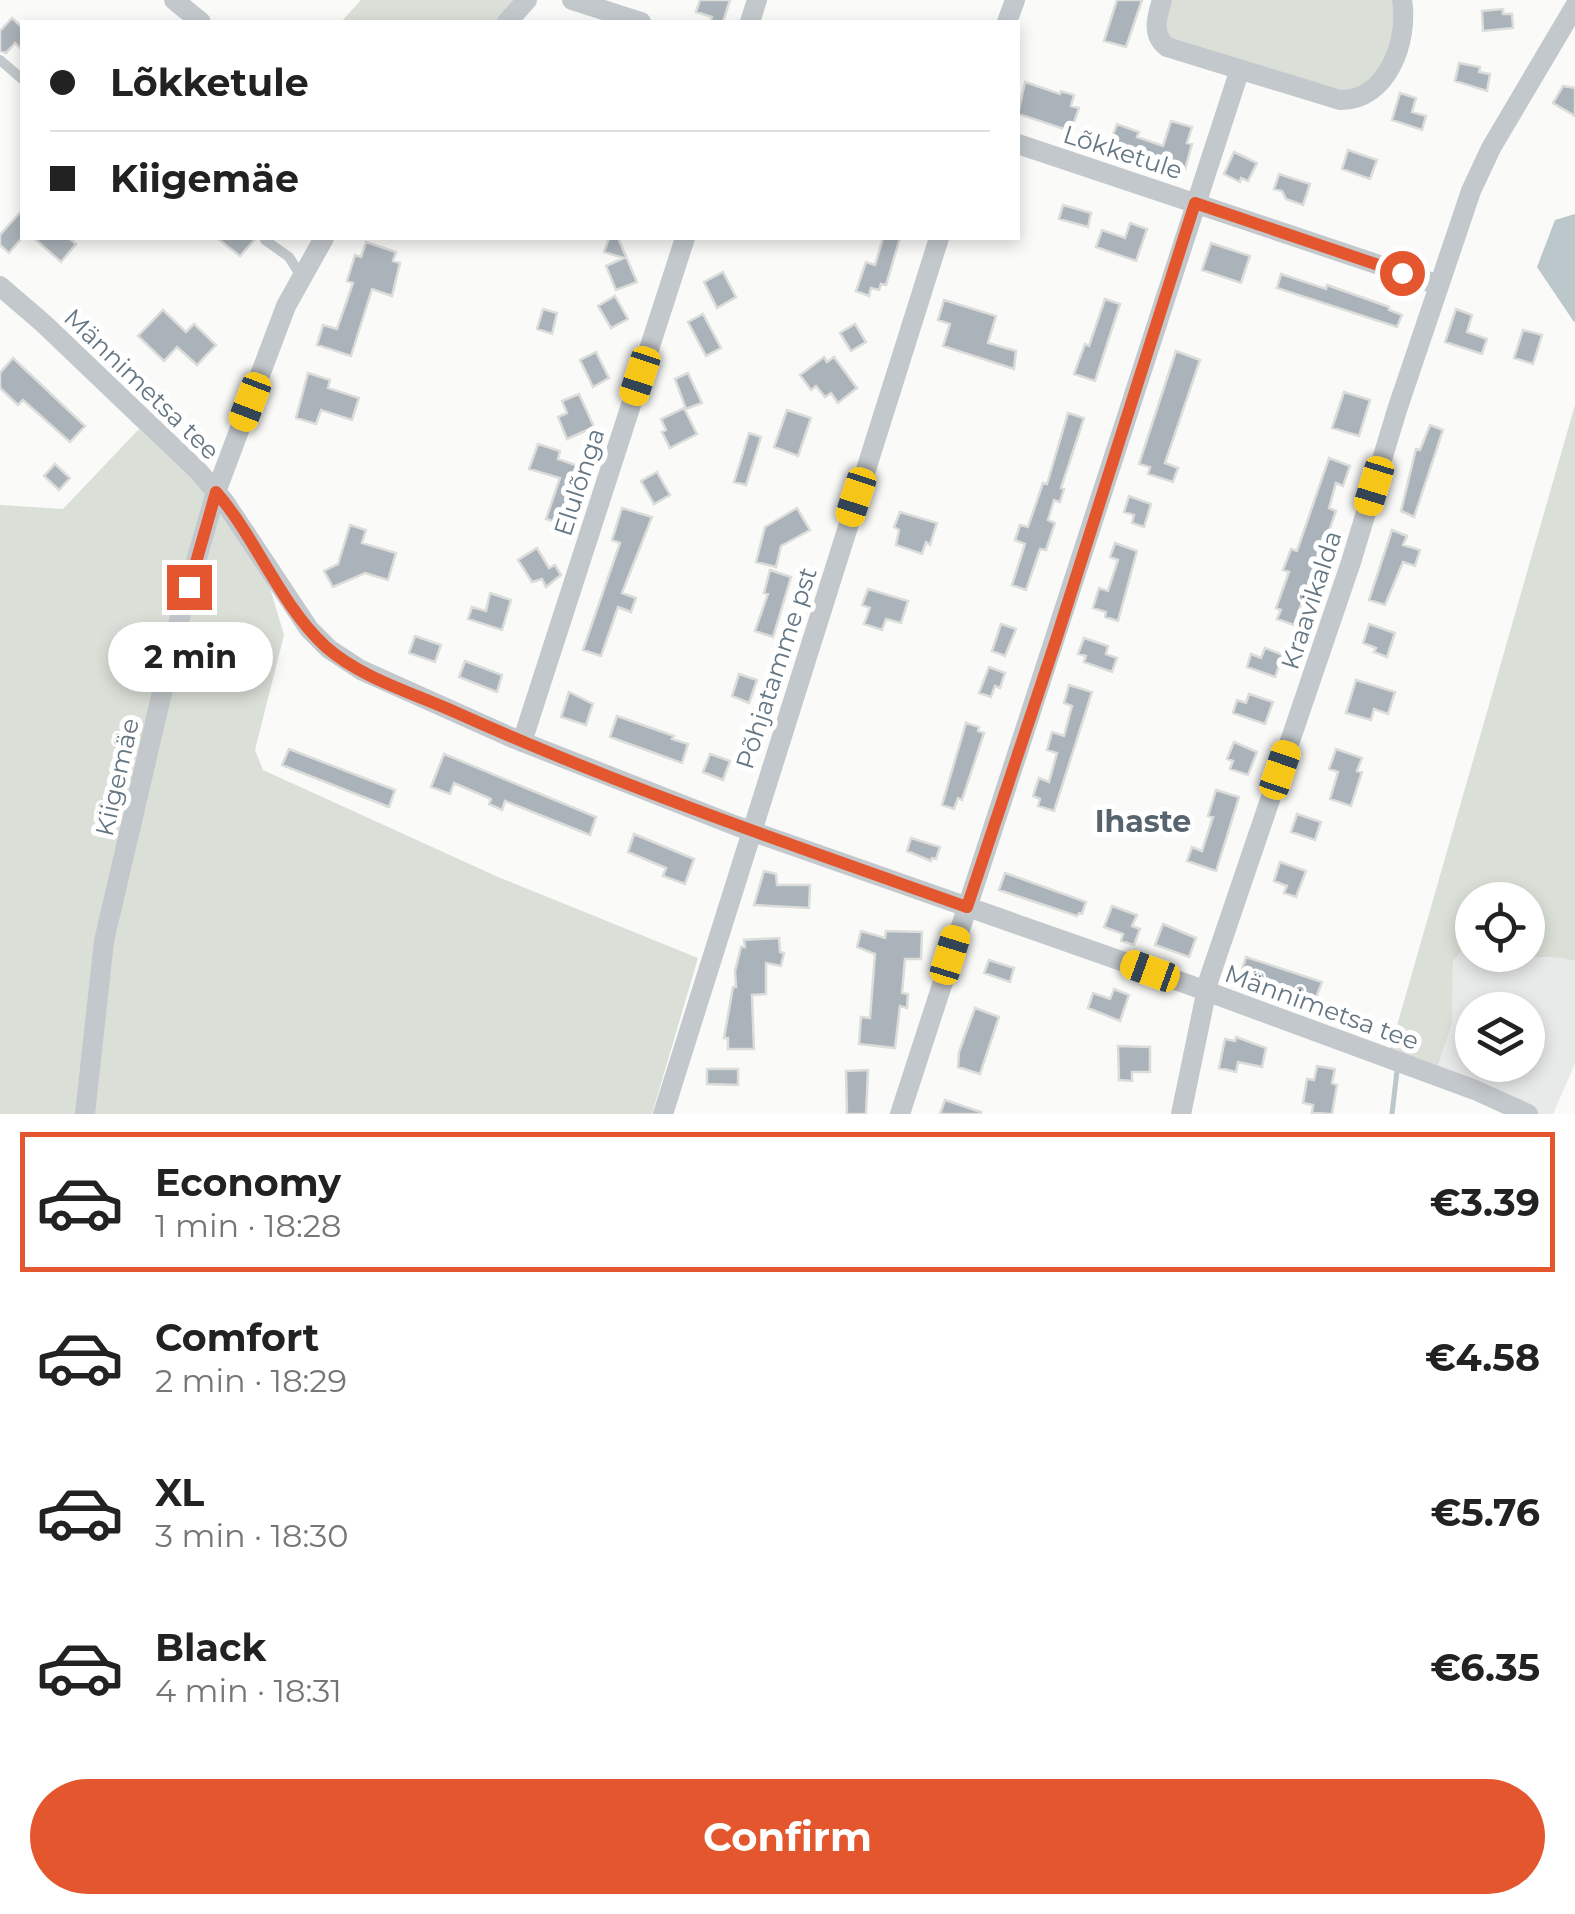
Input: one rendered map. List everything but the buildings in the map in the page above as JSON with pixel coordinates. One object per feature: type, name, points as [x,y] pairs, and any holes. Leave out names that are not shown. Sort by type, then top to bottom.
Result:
[{"type":"street","points":[[174,0],[199,20]]},
{"type":"street","points":[[510,20],[527,0]]},
{"type":"street","points":[[572,0],[635,20]]},
{"type":"street","points":[[1162,0],[1158,14],[1160,41],[1168,46],[1340,100],[1363,98],[1384,76],[1398,47],[1404,13],[1402,0]]},
{"type":"street","name":"Kraavikalda","points":[[1182,1114],[1207,991],[1471,190],[1491,148],[1575,6]]},
{"type":"street","points":[[900,1114],[1240,70]]},
{"type":"street","name":"Lõkketule","points":[[1020,145],[1439,285]]},
{"type":"street","name":"Kiigemäe","points":[[85,1114],[104,941],[178,624],[216,492],[286,306],[323,240]]},
{"type":"street","name":"Elulõnga","points":[[522,742],[684,240]]},
{"type":"street","name":"Põhjatamme pst","points":[[663,1114],[938,240]]},
{"type":"street","name":"Männimetsa tee","points":[[0,286],[57,336],[216,492],[309,629],[328,649],[361,670],[522,742],[751,830],[1207,991],[1475,1090],[1528,1114]]},
{"type":"lane","points":[[0,60],[20,77]]},
{"type":"lane","points":[[265,240],[289,257],[301,277]]},
{"type":"shaded area","points":[[361,0],[525,0],[508,20],[343,20]]},
{"type":"shaded area","points":[[1167,0],[1397,0],[1397,36],[1380,80],[1346,97],[1168,41],[1161,20]]},
{"type":"shaded area","points":[[1575,214],[1574,322],[1537,267],[1555,220]]},
{"type":"shaded area","points":[[1575,405],[1575,961],[1545,957],[1545,882],[1455,882],[1452,1024],[1435,1074],[1388,1057]]},
{"type":"shaded area","points":[[139,429],[220,506],[267,578],[284,635],[255,750],[263,770],[498,877],[698,958],[652,1114],[0,1114],[0,505],[63,509]]},
{"type":"shaded area","points":[[1545,958],[1575,961],[1575,1064],[1553,1114],[1527,1114],[1435,1074],[1452,1024],[1455,959],[1455,972],[1545,972]]},
{"type":"waterway","points":[[1392,1114],[1397,1071]]},
{"type":"district","name":"Ihaste","points":[[1143,821]]},
{"type":"route","points":[[189,587],[216,492],[309,629],[328,649],[361,670],[515,739],[734,825],[967,907],[1195,203],[1402,273]]}]
